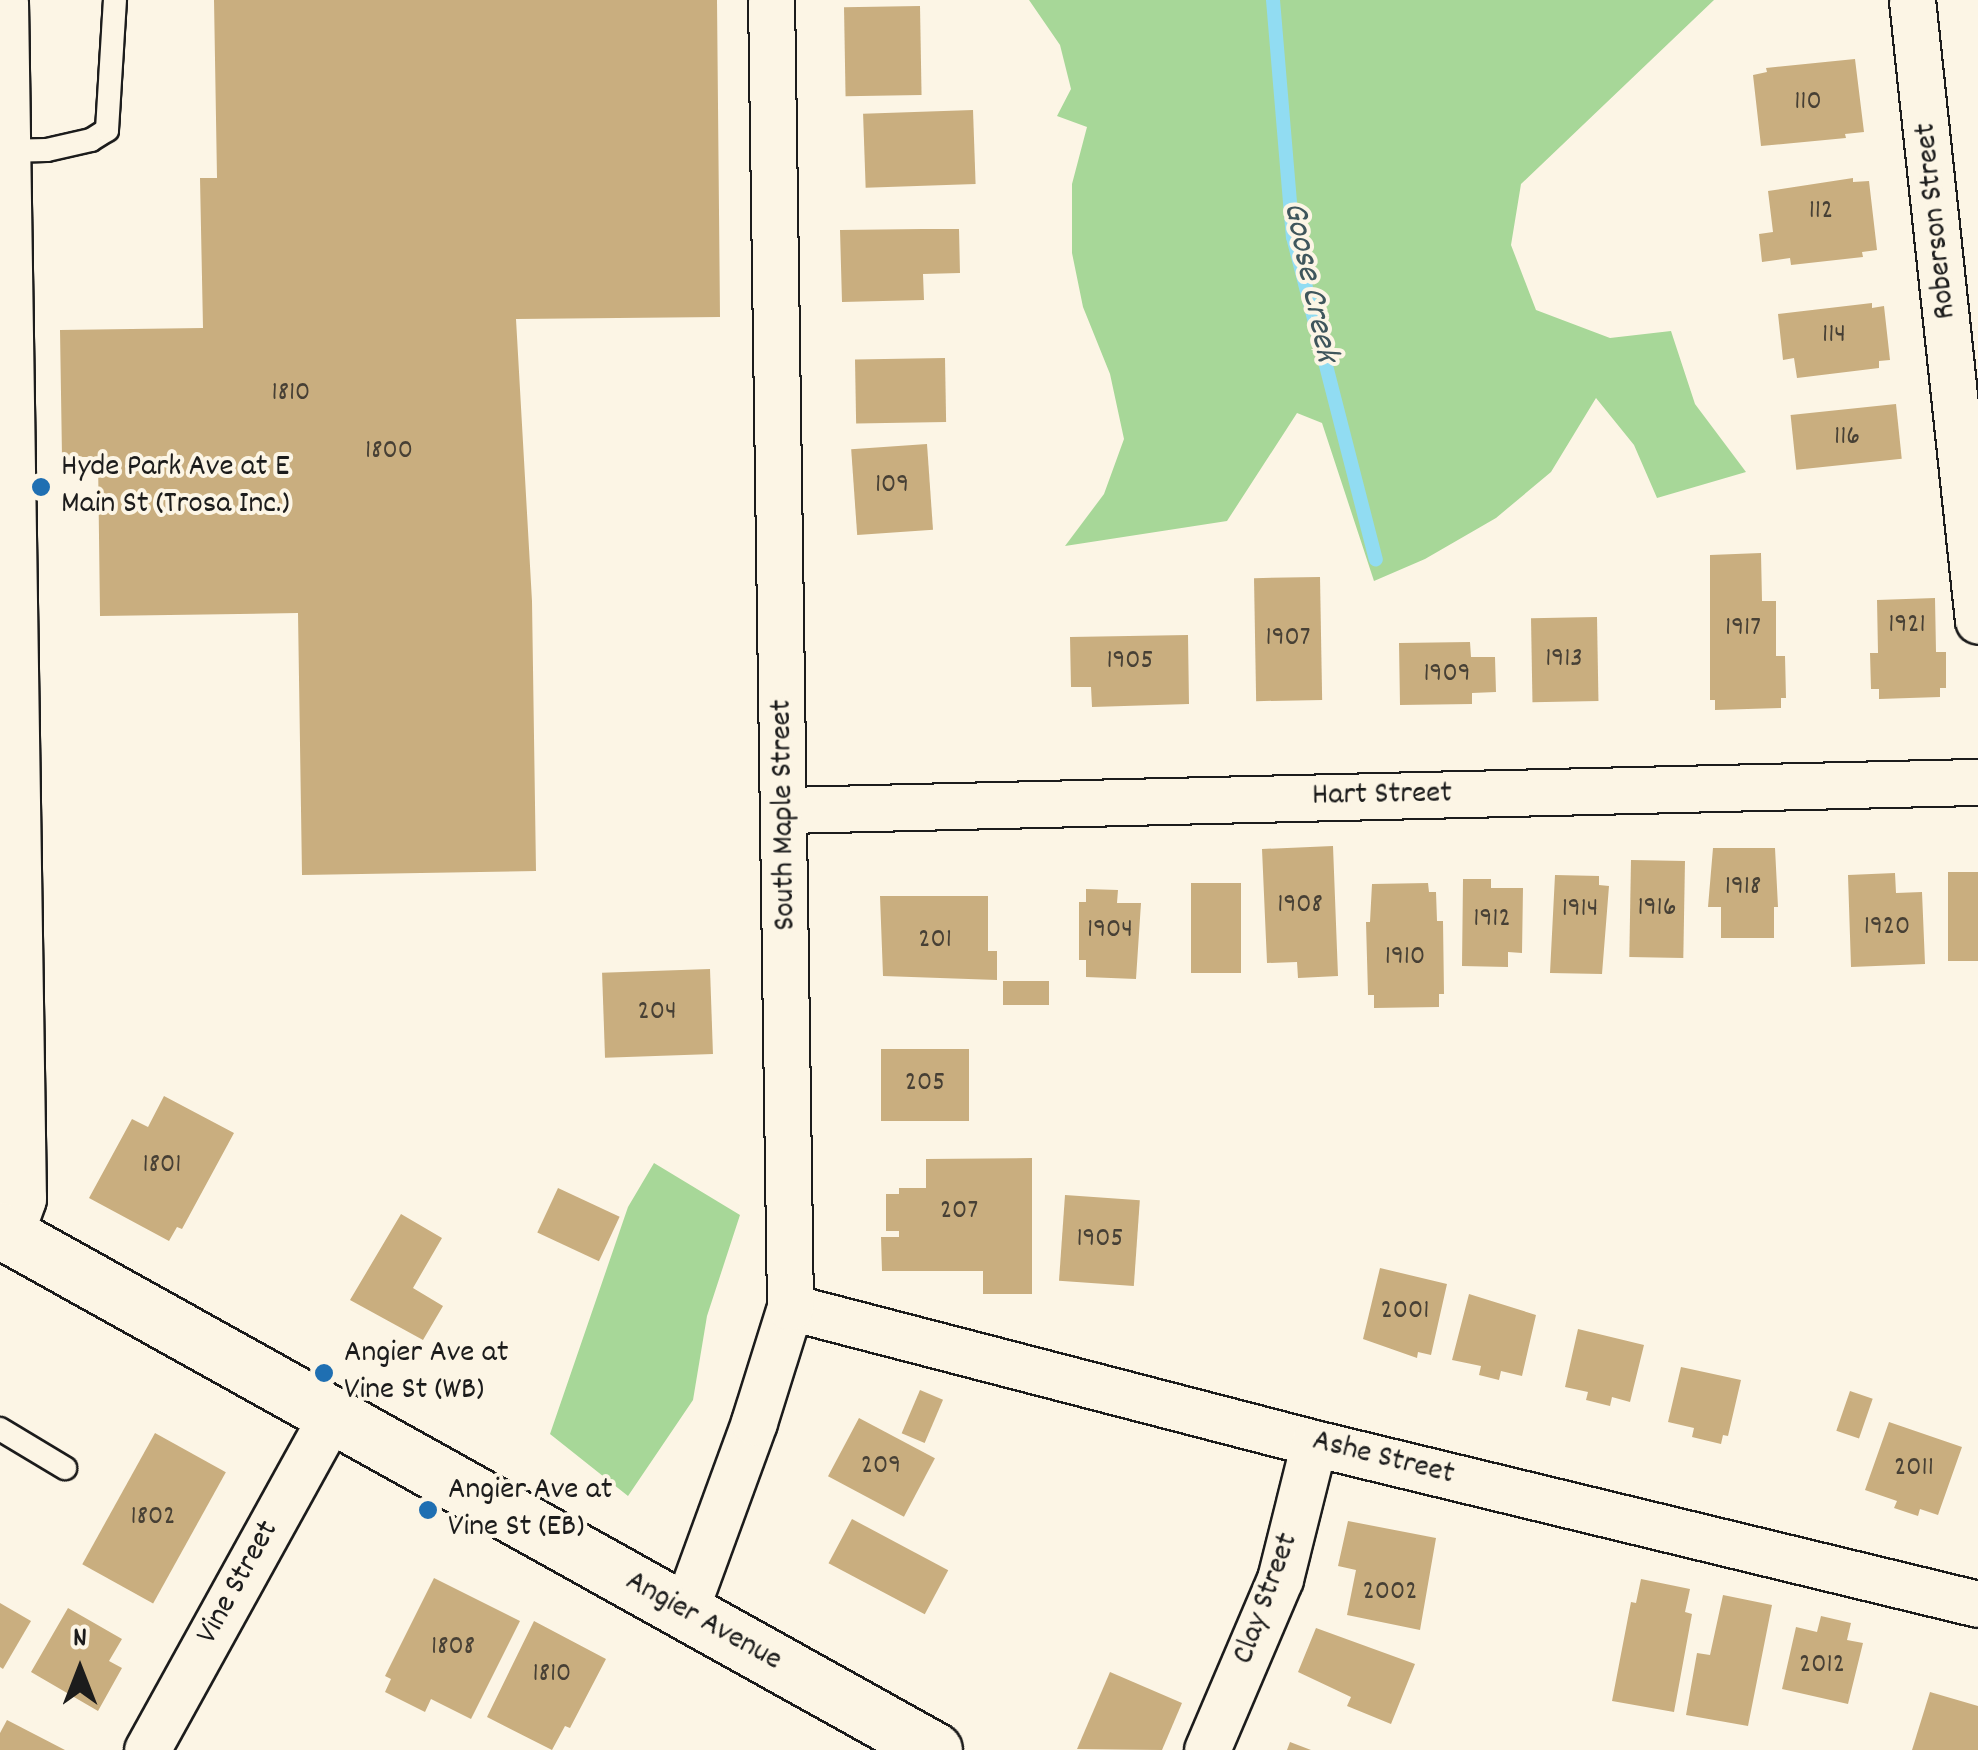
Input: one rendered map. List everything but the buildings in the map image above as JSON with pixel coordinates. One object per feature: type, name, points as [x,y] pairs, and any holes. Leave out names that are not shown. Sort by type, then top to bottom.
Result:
[{"type":"street","name":"South Maple Street","points":[[685,1612],[754,1422],[790,1306],[786,810],[771,0]]},
{"type":"street","name":"Roberson Street","points":[[1912,0],[1978,621]]},
{"type":"street","points":[[0,2],[18,1198],[3,1232]]},
{"type":"street","name":"Hart Street","points":[[786,810],[1978,782]]},
{"type":"street","name":"Angier Avenue","points":[[3,1232],[934,1750]]},
{"type":"street","name":"Ashe Street","points":[[790,1306],[1314,1443],[1978,1604]]},
{"type":"street","name":"Vine Street","points":[[147,1750],[331,1416]]},
{"type":"street","name":"Clay Street","points":[[1208,1750],[1280,1580],[1314,1443]]},
{"type":"lane","points":[[2,151],[47,150],[91,140],[108,130],[115,0]]},
{"type":"lane","points":[[0,1429],[65,1468]]},
{"type":"green space","points":[[1029,0],[1714,0],[1521,184],[1511,245],[1536,310],[1610,338],[1671,331],[1695,404],[1746,472],[1657,498],[1634,445],[1596,398],[1551,472],[1496,518],[1425,559],[1374,581],[1322,423],[1297,413],[1227,521],[1065,546],[1104,494],[1124,439],[1110,374],[1083,307],[1072,253],[1072,184],[1087,127],[1057,116],[1071,89],[1060,45]]},
{"type":"green space","points":[[654,1163],[740,1215],[707,1316],[693,1400],[628,1496],[550,1434],[628,1207]]},
{"type":"waterway","name":"Goose Creek","points":[[1273,0],[1293,237],[1376,560]]},
{"type":"place","name":"Hyde Park Ave at E Main St (Trosa Inc.)","points":[[41,487]]},
{"type":"place","name":"Angier Ave at Vine St (WB)","points":[[324,1373]]},
{"type":"place","name":"Angier Ave at Vine St (EB)","points":[[428,1510]]}]
